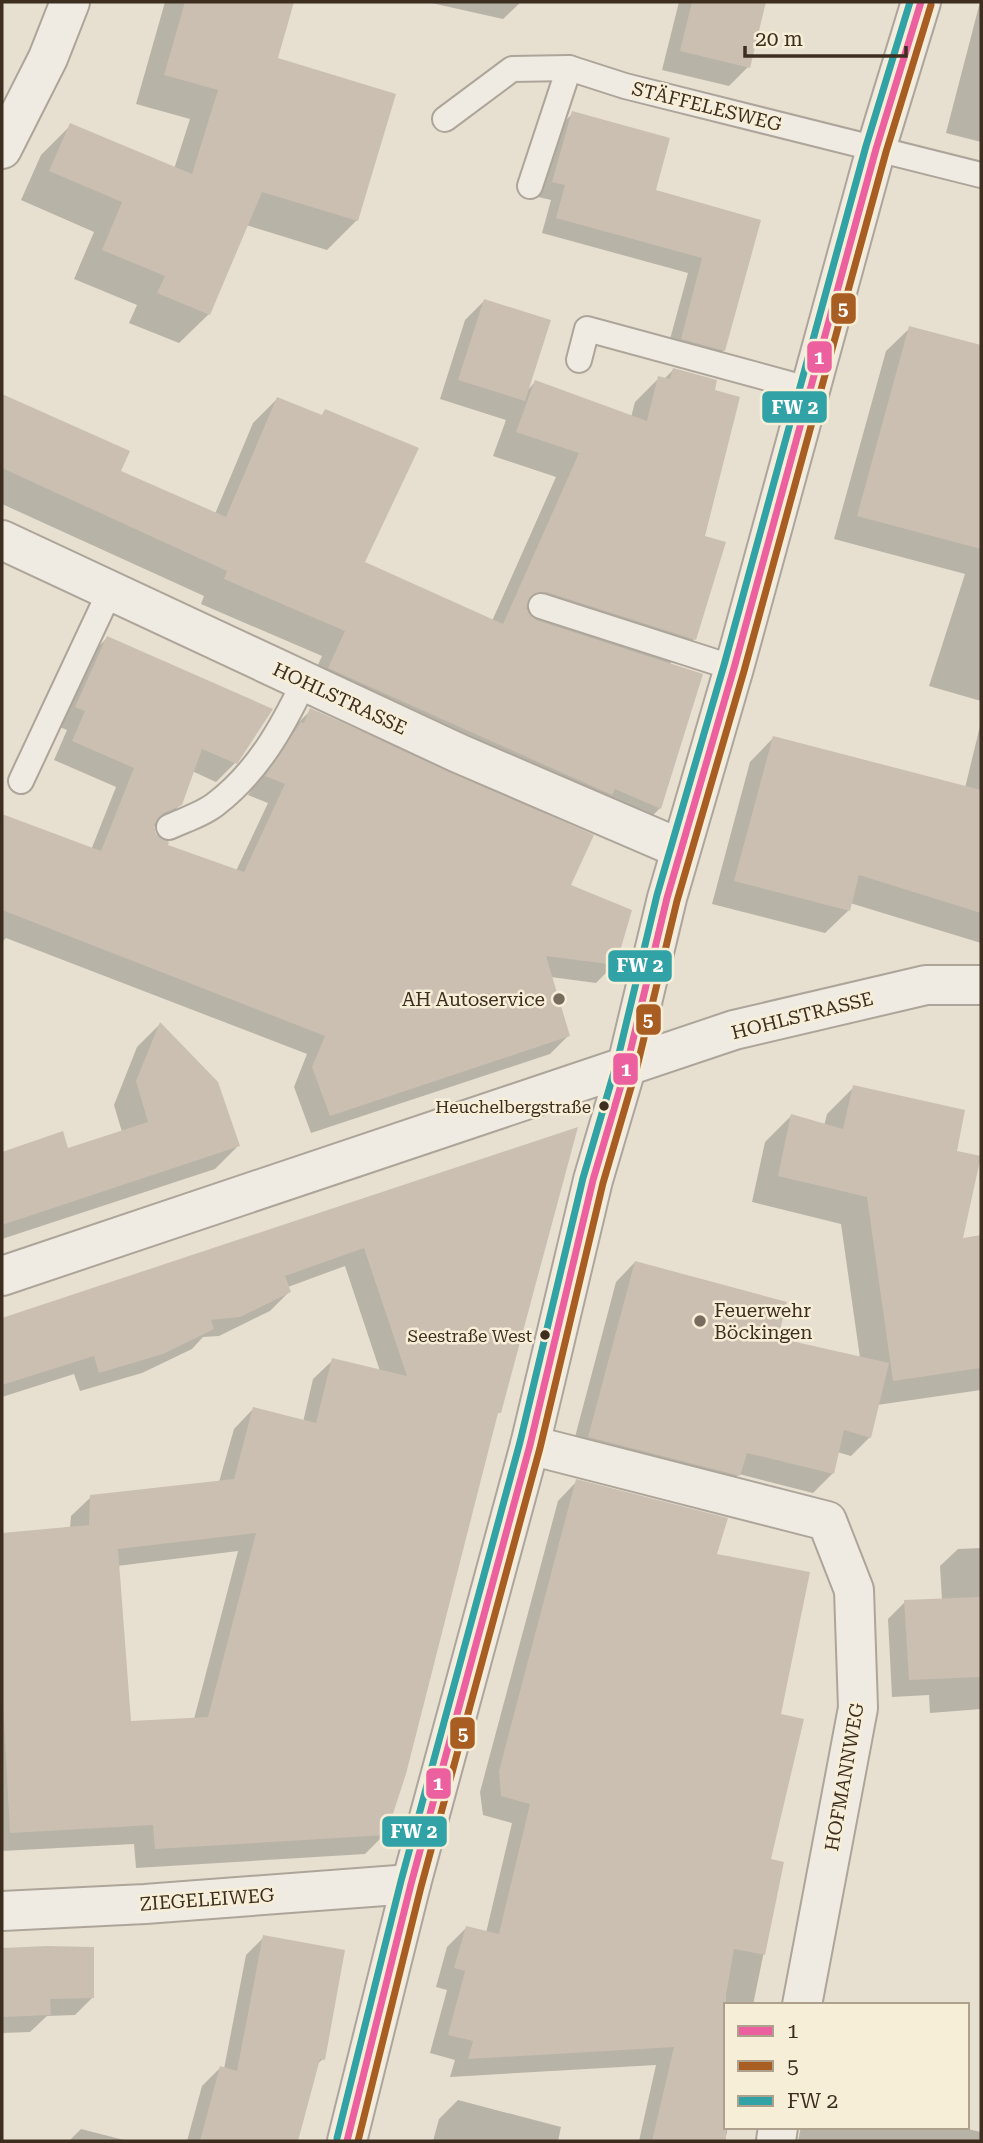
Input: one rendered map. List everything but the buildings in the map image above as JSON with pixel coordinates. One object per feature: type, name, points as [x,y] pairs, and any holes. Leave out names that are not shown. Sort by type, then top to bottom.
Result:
[{"type":"street","points":[[2,149],[48,58],[70,2]]},
{"type":"street","points":[[347,2141],[411,1884],[530,1445],[593,1180],[626,1065],[681,849],[734,668],[808,389],[876,149],[921,2]]},
{"type":"street","name":"HOHLSTRASSE","points":[[2,540],[304,682],[681,849]]},
{"type":"street","name":"HOHLSTRASSE","points":[[626,1065],[734,1030],[926,985],[981,985]]},
{"type":"street","points":[[2,1276],[539,1098],[626,1065]]},
{"type":"street","name":"HOFMANNWEG","points":[[530,1445],[827,1521],[854,1590],[858,1708],[802,2003]]},
{"type":"street","name":"ZIEGELEIWEG","points":[[2,1911],[145,1904],[411,1884]]},
{"type":"lane","name":"STÄFFELESWEG","points":[[445,119],[512,69],[569,68],[981,175]]},
{"type":"lane","points":[[530,186],[569,68]]},
{"type":"lane","points":[[579,360],[587,329],[808,389]]},
{"type":"lane","points":[[21,781],[110,591]]},
{"type":"lane","points":[[541,606],[734,668]]},
{"type":"lane","points":[[169,827],[215,805],[256,767],[284,723],[304,682]]},
{"type":"transit line","points":[[337,2138],[401,1881],[520,1442],[583,1178],[617,1062],[657,895],[724,665],[866,146],[910,2]]},
{"type":"transit line","name":"1","points":[[347,2141],[411,1884],[530,1445],[593,1180],[627,1065],[667,898],[734,668],[876,149],[921,2]]},
{"type":"transit line","name":"5","points":[[358,2141],[421,1887],[540,1448],[603,1183],[637,1067],[677,901],[744,671],[886,152],[931,5]]},
{"type":"place","name":"AH Autoservice","points":[[559,999]]},
{"type":"place","name":"Heuchelbergstraße","points":[[604,1106]]},
{"type":"place","name":"Feuerwehr Böckingen","points":[[700,1321]]},
{"type":"place","name":"Seestraße West","points":[[545,1335]]}]
